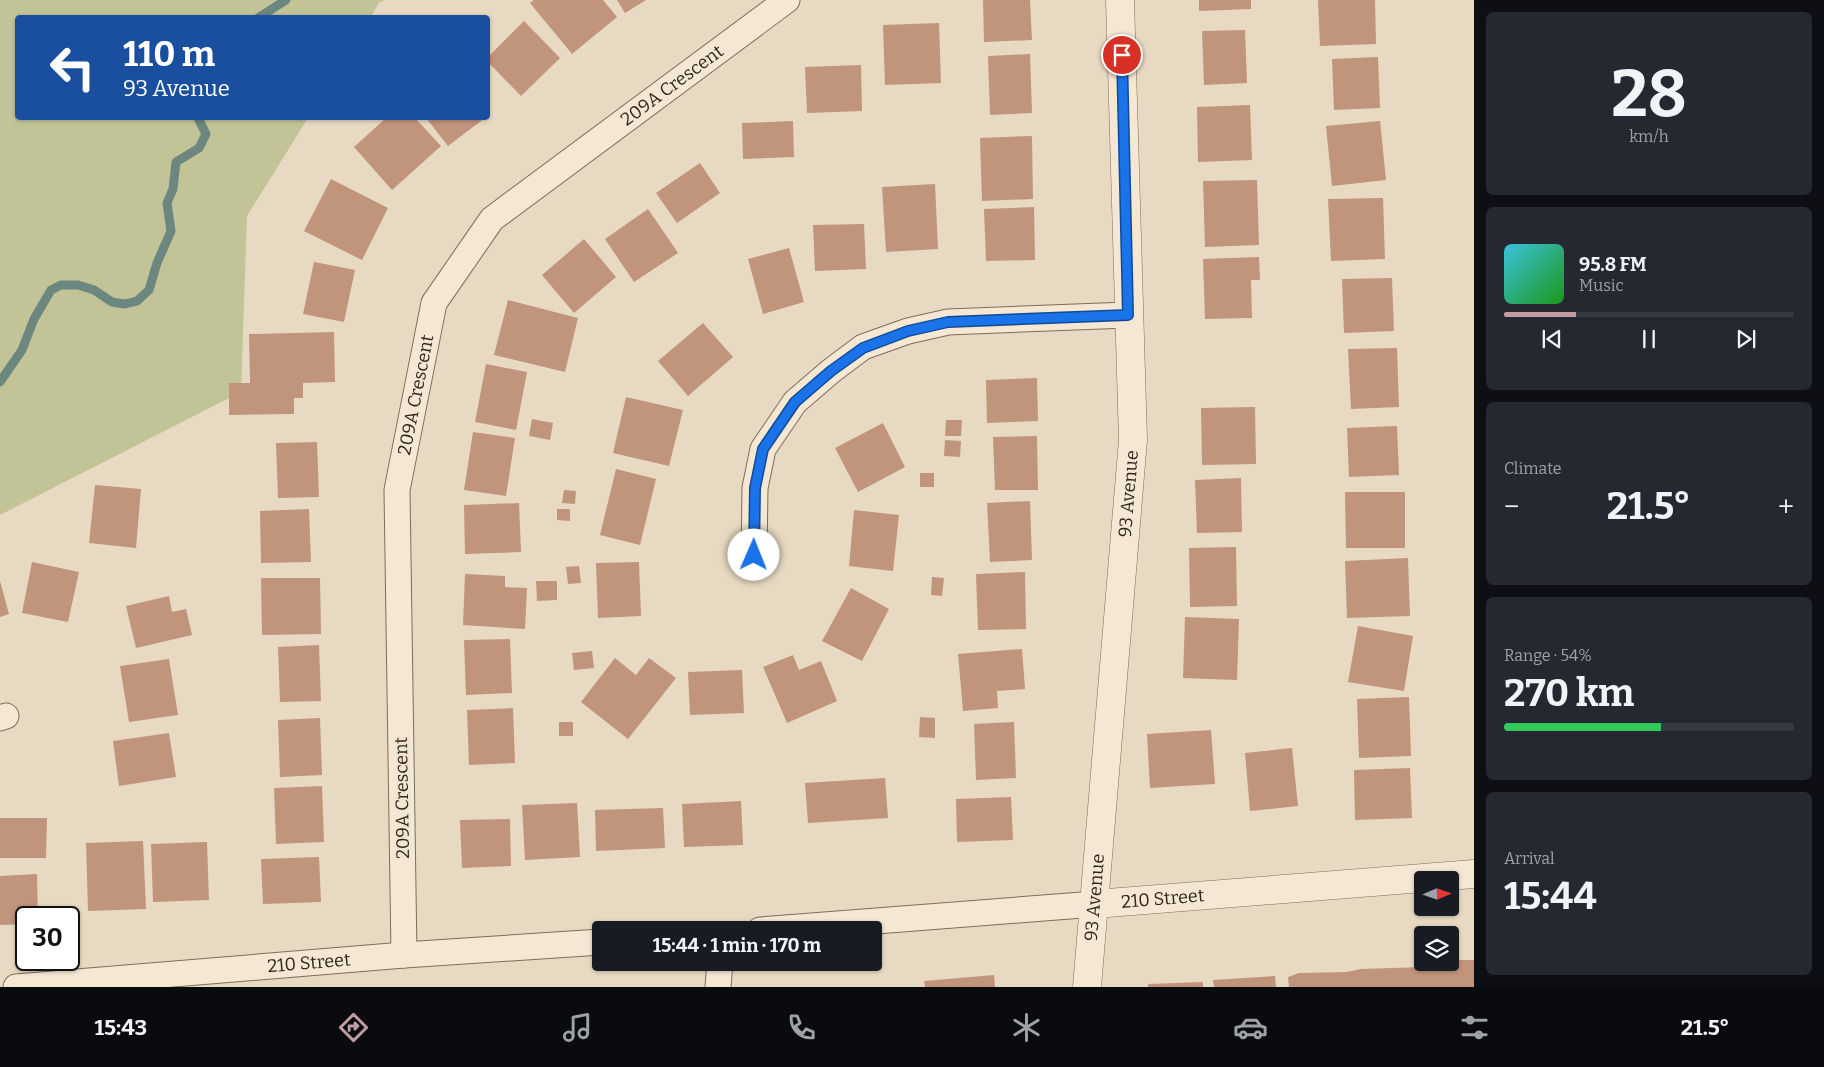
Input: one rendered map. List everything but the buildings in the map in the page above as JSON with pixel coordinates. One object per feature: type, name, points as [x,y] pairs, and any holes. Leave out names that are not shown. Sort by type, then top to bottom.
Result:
[{"type":"street","name":"209A Crescent","points":[[404,955],[397,490],[434,303],[492,219],[787,0]]},
{"type":"street","name":"93 Avenue","points":[[1087,987],[1133,440],[1120,0]]},
{"type":"street","points":[[754,555],[755,488],[763,449],[795,402],[831,371],[863,348],[908,331],[948,322],[1128,315]]},
{"type":"street","name":"210 Street","points":[[876,921],[1474,874]]},
{"type":"street","name":"210 Street","points":[[16,987],[404,955],[592,943]]},
{"type":"street","points":[[718,987],[719,971]]},
{"type":"green space","points":[[0,0],[385,0],[379,3],[372,15],[15,15],[15,120],[307,120],[247,216],[241,392],[0,515]]},
{"type":"waterway","points":[[263,15],[286,0]]},
{"type":"waterway","points":[[0,382],[22,350],[34,319],[51,290],[61,285],[78,285],[94,290],[112,302],[125,304],[137,301],[149,290],[157,263],[171,231],[167,203],[173,189],[176,162],[199,148],[206,134],[199,120]]},
{"type":"route","points":[[754,555],[755,488],[763,449],[795,402],[831,371],[863,348],[908,331],[948,322],[1128,315],[1122,55]]}]
